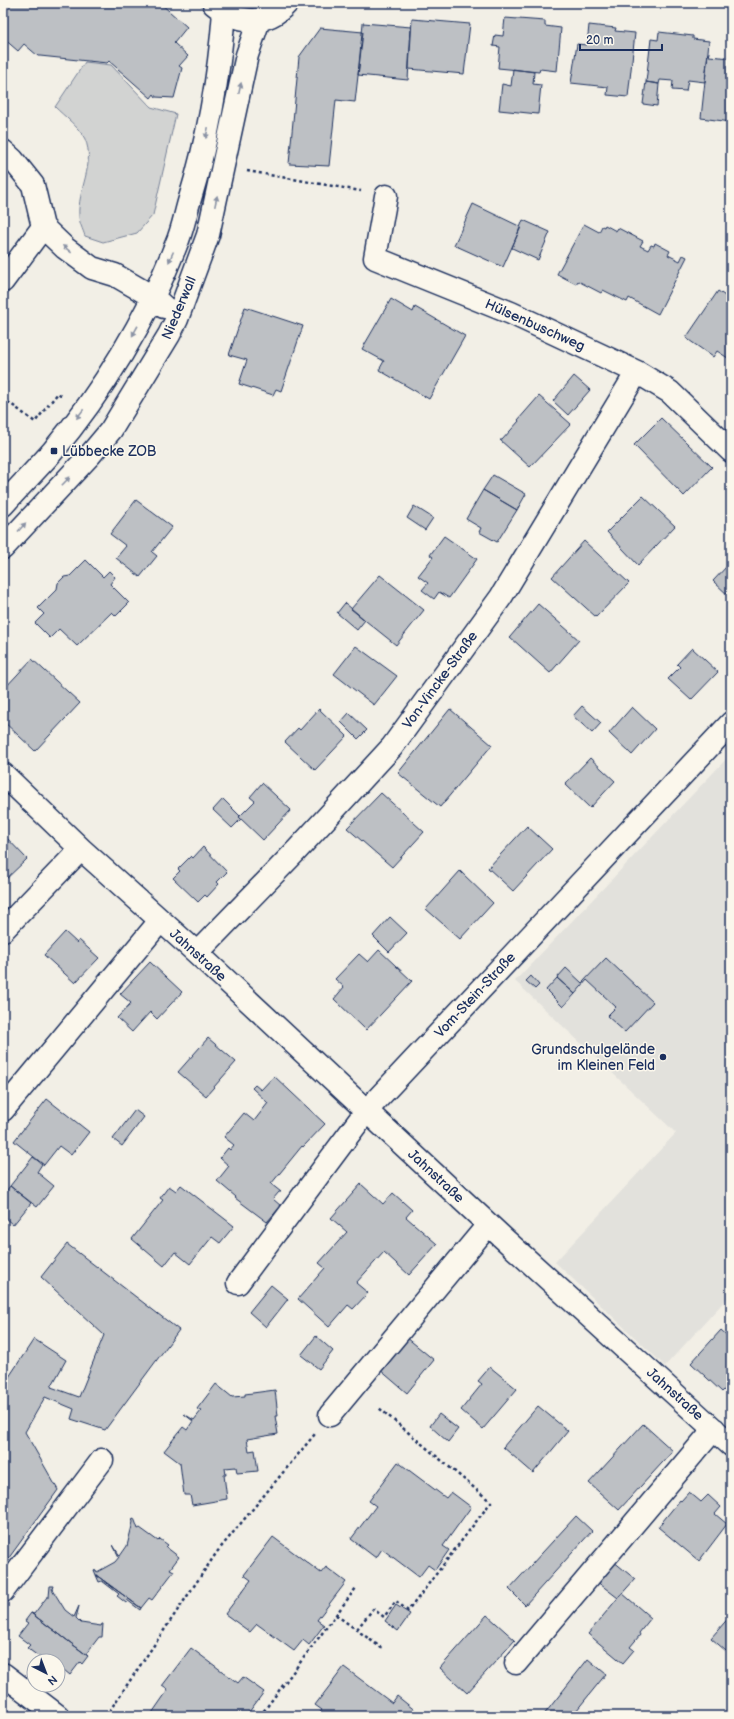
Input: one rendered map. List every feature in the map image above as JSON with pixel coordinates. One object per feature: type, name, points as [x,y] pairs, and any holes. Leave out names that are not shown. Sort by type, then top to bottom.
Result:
[{"type":"street","points":[[219,8],[241,19],[259,20],[274,14],[288,3]]},
{"type":"street","name":"Niederwall","points":[[3,505],[52,451],[103,383],[153,297],[176,245],[201,163],[215,94],[221,50],[219,8]]},
{"type":"street","name":"Niederwall","points":[[3,548],[90,455],[110,430],[150,368],[177,318],[208,235],[247,55],[259,20]]},
{"type":"street","points":[[3,151],[13,160],[33,185],[43,227],[65,248],[92,268],[115,275],[153,297],[177,318]]},
{"type":"street","name":"Hülsenbuschweg","points":[[386,196],[376,258],[511,313],[637,372],[670,392],[731,451]]},
{"type":"street","points":[[3,281],[43,227]]},
{"type":"street","name":"Von-Vincke-Straße","points":[[198,953],[296,852],[392,747],[501,597],[637,372]]},
{"type":"street","name":"Vom-Stein-Straße","points":[[238,1283],[367,1110],[731,723]]},
{"type":"street","name":"Jahnstraße","points":[[3,774],[82,849],[160,921],[198,953],[367,1110],[488,1225],[731,1445]]},
{"type":"street","points":[[3,930],[82,849]]},
{"type":"street","name":"Jahnstraße","points":[[3,1110],[160,921]]},
{"type":"street","points":[[330,1415],[488,1225]]},
{"type":"street","name":"Jahnstraße","points":[[516,1663],[714,1429]]},
{"type":"street","points":[[3,1591],[102,1460]]},
{"type":"street","points":[[3,1674],[58,1716]]},
{"type":"path","points":[[223,167],[386,196]]},
{"type":"path","points":[[3,398],[35,422],[58,393],[82,411]]},
{"type":"path","points":[[357,1629],[373,1609],[384,1617],[396,1601],[408,1611],[491,1502],[379,1408]]},
{"type":"path","points":[[106,1716],[217,1552],[330,1415]]},
{"type":"path","points":[[260,1716],[356,1588]]},
{"type":"path","points":[[336,1615],[383,1649]]},
{"type":"shaded area","points":[[85,62],[111,65],[151,107],[176,114],[153,215],[137,233],[103,242],[85,236],[79,218],[79,206],[88,158],[88,148],[85,139],[75,126],[55,107]]},
{"type":"shaded area","name":"Grundschulgelände im Kleinen Feld","points":[[731,754],[731,1294],[665,1366],[555,1262],[676,1133],[515,981]]},
{"type":"building","points":[[3,3],[160,3],[187,27],[174,43],[188,56],[179,66],[182,68],[174,98],[156,97],[154,94],[151,98],[109,61],[107,63],[38,56],[24,44],[18,51],[3,38]]},
{"type":"building","points":[[505,18],[545,21],[545,26],[561,28],[557,71],[540,69],[539,72],[498,68],[500,47],[493,46],[495,35],[503,36]]},
{"type":"building","points":[[412,19],[470,24],[464,74],[409,69]]},
{"type":"building","points":[[363,23],[411,27],[408,80],[358,75]]},
{"type":"building","points":[[589,25],[616,28],[615,31],[635,33],[628,97],[607,95],[608,87],[571,83],[577,44],[587,45]]},
{"type":"building","points":[[320,28],[363,32],[355,102],[336,100],[329,166],[289,164],[299,57]]},
{"type":"building","points":[[659,32],[693,36],[693,39],[709,41],[705,82],[688,80],[686,91],[672,90],[673,81],[660,80],[659,84],[646,82],[651,39],[658,40]]},
{"type":"building","points":[[708,53],[710,53],[709,56],[731,58],[731,122],[701,118]]},
{"type":"building","points":[[513,69],[534,72],[533,84],[541,85],[538,114],[499,110],[502,84],[511,86]]},
{"type":"building","points":[[646,82],[659,84],[657,106],[643,104]]},
{"type":"building","points":[[473,204],[521,227],[503,267],[454,245]]},
{"type":"building","points":[[523,220],[550,232],[538,260],[512,248]]},
{"type":"building","points":[[584,224],[599,232],[602,226],[604,227],[605,225],[616,231],[618,228],[643,241],[640,246],[648,250],[651,245],[654,246],[655,243],[670,251],[668,255],[680,261],[683,255],[687,257],[658,314],[629,298],[627,302],[603,290],[601,293],[578,281],[576,284],[557,274]]},
{"type":"building","points":[[718,291],[731,300],[731,360],[717,351],[713,357],[686,338]]},
{"type":"building","points":[[391,299],[413,312],[415,307],[465,336],[429,399],[379,370],[384,361],[362,349]]},
{"type":"building","points":[[245,307],[303,326],[281,391],[276,389],[273,395],[239,384],[247,360],[229,355]]},
{"type":"building","points":[[574,376],[590,390],[568,415],[553,401]]},
{"type":"building","points":[[539,396],[571,424],[530,467],[500,440],[502,440],[519,421],[518,420]]},
{"type":"building","points":[[661,418],[712,467],[684,496],[634,445]]},
{"type":"building","points":[[493,475],[526,494],[517,510],[483,490]]},
{"type":"building","points":[[483,490],[517,510],[497,542],[479,532],[481,528],[466,519]]},
{"type":"building","points":[[643,496],[675,526],[638,565],[607,532]]},
{"type":"building","points":[[136,500],[172,527],[152,552],[157,556],[140,577],[116,558],[126,546],[110,534]]},
{"type":"building","points":[[414,506],[433,518],[425,530],[407,518]]},
{"type":"building","points":[[444,536],[477,559],[449,598],[439,592],[434,599],[422,590],[428,583],[418,576],[433,557],[430,555]]},
{"type":"building","points":[[584,541],[629,583],[596,617],[552,577]]},
{"type":"building","points":[[86,560],[103,577],[109,571],[115,577],[110,584],[129,603],[116,616],[112,612],[77,646],[59,629],[50,638],[35,623],[44,614],[38,608],[57,589],[58,583],[64,577],[70,576]]},
{"type":"building","points":[[728,565],[731,568],[731,598],[713,581]]},
{"type":"building","points":[[380,575],[424,610],[396,645],[351,609]]},
{"type":"building","points":[[345,603],[365,620],[357,630],[337,613]]},
{"type":"building","points":[[538,604],[579,640],[550,673],[510,637]]},
{"type":"building","points":[[356,646],[397,676],[374,705],[334,674]]},
{"type":"building","points":[[692,648],[718,672],[691,700],[668,679],[680,667],[677,664]]},
{"type":"building","points":[[32,659],[80,703],[35,751],[3,721],[3,690]]},
{"type":"building","points":[[582,706],[601,723],[592,733],[573,716]]},
{"type":"building","points":[[632,707],[655,729],[632,755],[609,733]]},
{"type":"building","points":[[319,709],[347,736],[315,770],[285,742],[298,728],[300,730]]},
{"type":"building","points":[[450,709],[492,745],[440,807],[398,773]]},
{"type":"building","points":[[349,713],[367,730],[358,739],[341,722]]},
{"type":"building","points":[[590,758],[615,781],[590,808],[565,784]]},
{"type":"building","points":[[262,783],[291,810],[263,840],[239,817],[255,801],[250,797]]},
{"type":"building","points":[[381,793],[424,832],[392,867],[347,828]]},
{"type":"building","points":[[223,799],[240,816],[239,817],[241,819],[232,828],[213,810]]},
{"type":"building","points":[[527,826],[552,849],[513,891],[488,868]]},
{"type":"building","points":[[3,834],[27,859],[3,882]]},
{"type":"building","points":[[203,847],[227,872],[217,882],[219,884],[207,897],[205,895],[198,902],[173,878],[180,871],[178,869],[191,856],[193,858]]},
{"type":"building","points":[[460,871],[493,903],[460,939],[426,909]]},
{"type":"building","points":[[390,917],[407,933],[389,952],[373,936]]},
{"type":"building","points":[[65,932],[77,943],[79,940],[99,958],[75,983],[44,955]]},
{"type":"building","points":[[379,950],[412,981],[366,1030],[334,999],[344,987],[335,979],[359,954],[368,962]]},
{"type":"building","points":[[606,958],[653,1002],[625,1032],[607,1016],[616,1007],[587,980],[575,994],[557,978],[566,968],[582,983]]},
{"type":"building","points":[[150,962],[182,992],[157,1019],[150,1012],[132,1032],[117,1018],[131,1003],[120,994]]},
{"type":"building","points":[[531,976],[539,985],[535,989],[526,981]]},
{"type":"building","points":[[557,978],[575,994],[563,1007],[546,990]]},
{"type":"building","points":[[208,1038],[236,1062],[206,1096],[178,1072]]},
{"type":"building","points":[[274,1076],[325,1124],[303,1147],[302,1146],[271,1184],[281,1192],[279,1192],[273,1199],[281,1206],[267,1222],[235,1198],[236,1197],[217,1181],[229,1166],[220,1158],[228,1148],[230,1150],[234,1145],[224,1137],[244,1113],[254,1121],[268,1103],[252,1088],[255,1085],[261,1090]]},
{"type":"building","points":[[47,1099],[89,1132],[71,1155],[59,1146],[44,1165],[14,1141]]},
{"type":"building","points":[[135,1110],[144,1117],[122,1146],[113,1139]]},
{"type":"building","points":[[33,1157],[42,1164],[37,1172],[54,1186],[37,1207],[10,1186]]},
{"type":"building","points":[[361,1184],[383,1204],[393,1193],[412,1210],[406,1217],[437,1244],[409,1275],[384,1252],[356,1283],[368,1293],[353,1309],[348,1305],[329,1327],[298,1299],[325,1268],[319,1263],[347,1232],[331,1218]]},
{"type":"building","points":[[181,1185],[234,1226],[220,1243],[212,1237],[190,1264],[175,1252],[164,1266],[132,1239],[163,1200],[160,1198],[169,1186],[176,1191]]},
{"type":"building","points":[[10,1186],[31,1203],[13,1225],[3,1216],[3,1195]]},
{"type":"building","points":[[67,1244],[179,1330],[105,1430],[71,1419],[74,1409],[45,1397],[25,1432],[58,1490],[3,1566],[3,1386],[34,1339],[66,1360],[51,1387],[79,1397],[104,1335],[41,1277]]},
{"type":"building","points":[[271,1285],[288,1299],[266,1327],[249,1312]]},
{"type":"building","points":[[721,1330],[731,1339],[731,1383],[722,1392],[691,1363]]},
{"type":"building","points":[[316,1336],[333,1351],[319,1369],[301,1355]]},
{"type":"building","points":[[406,1337],[434,1360],[407,1393],[379,1369]]},
{"type":"building","points":[[490,1367],[517,1389],[483,1429],[461,1410],[482,1384],[478,1381]]},
{"type":"building","points":[[216,1384],[232,1397],[275,1390],[278,1416],[275,1416],[278,1434],[247,1439],[249,1451],[255,1450],[258,1471],[237,1473],[236,1467],[225,1468],[226,1475],[224,1475],[227,1499],[192,1505],[190,1495],[184,1495],[180,1463],[164,1451],[183,1427],[187,1430],[193,1421],[184,1414],[194,1420],[201,1411],[197,1409]]},
{"type":"building","points":[[538,1406],[568,1431],[533,1473],[503,1447]]},
{"type":"building","points":[[439,1414],[458,1429],[448,1442],[430,1426]]},
{"type":"building","points":[[643,1424],[673,1451],[619,1510],[589,1483]]},
{"type":"building","points":[[398,1462],[446,1498],[451,1492],[471,1507],[443,1546],[449,1550],[435,1570],[428,1565],[419,1577],[382,1549],[376,1558],[351,1539],[376,1506],[369,1501]]},
{"type":"building","points":[[689,1492],[701,1502],[708,1495],[721,1507],[715,1514],[727,1524],[699,1561],[658,1527],[680,1500],[681,1501]]},
{"type":"building","points":[[576,1516],[592,1531],[525,1605],[509,1589]]},
{"type":"building","points":[[134,1518],[138,1529],[140,1528],[158,1541],[160,1539],[168,1545],[166,1547],[179,1557],[170,1569],[174,1571],[152,1600],[149,1598],[141,1608],[96,1575],[94,1570],[97,1572],[115,1562],[119,1557],[113,1545],[120,1556],[127,1546],[133,1522],[132,1519]]},
{"type":"building","points":[[273,1537],[321,1573],[326,1567],[346,1582],[317,1620],[324,1625],[309,1645],[303,1640],[294,1651],[257,1624],[250,1632],[225,1614],[251,1580],[244,1575]]},
{"type":"building","points":[[613,1561],[635,1579],[618,1598],[596,1581]]},
{"type":"building","points":[[96,1575],[141,1608],[140,1610],[127,1600],[126,1603],[117,1596],[119,1594],[102,1581],[99,1582]]},
{"type":"building","points":[[50,1586],[53,1586],[52,1589],[65,1610],[74,1617],[79,1606],[76,1618],[81,1623],[101,1626],[103,1624],[102,1637],[99,1637],[86,1654],[88,1656],[31,1613],[34,1614],[47,1597],[49,1597]]},
{"type":"building","points":[[622,1593],[651,1618],[630,1647],[634,1650],[623,1663],[588,1634]]},
{"type":"building","points":[[396,1605],[410,1614],[398,1631],[385,1621]]},
{"type":"building","points":[[31,1613],[88,1656],[82,1664],[80,1662],[70,1675],[66,1672],[66,1653],[34,1653],[27,1648],[30,1645],[18,1636],[28,1623],[25,1621]]},
{"type":"building","points":[[487,1615],[515,1640],[467,1693],[440,1668]]},
{"type":"building","points":[[731,1615],[731,1644],[726,1651],[711,1638]]},
{"type":"building","points":[[191,1648],[238,1683],[243,1677],[264,1692],[246,1716],[150,1716],[168,1690],[162,1686]]},
{"type":"building","points":[[588,1659],[606,1674],[572,1716],[543,1716]]},
{"type":"building","points":[[344,1667],[392,1703],[397,1696],[417,1712],[414,1716],[317,1716],[322,1710],[315,1705]]},
{"type":"place","name":"Lübbecke ZOB","points":[[54,451]]},
{"type":"place","name":"Grundschulgelände im Kleinen Feld","points":[[663,1057]]}]
